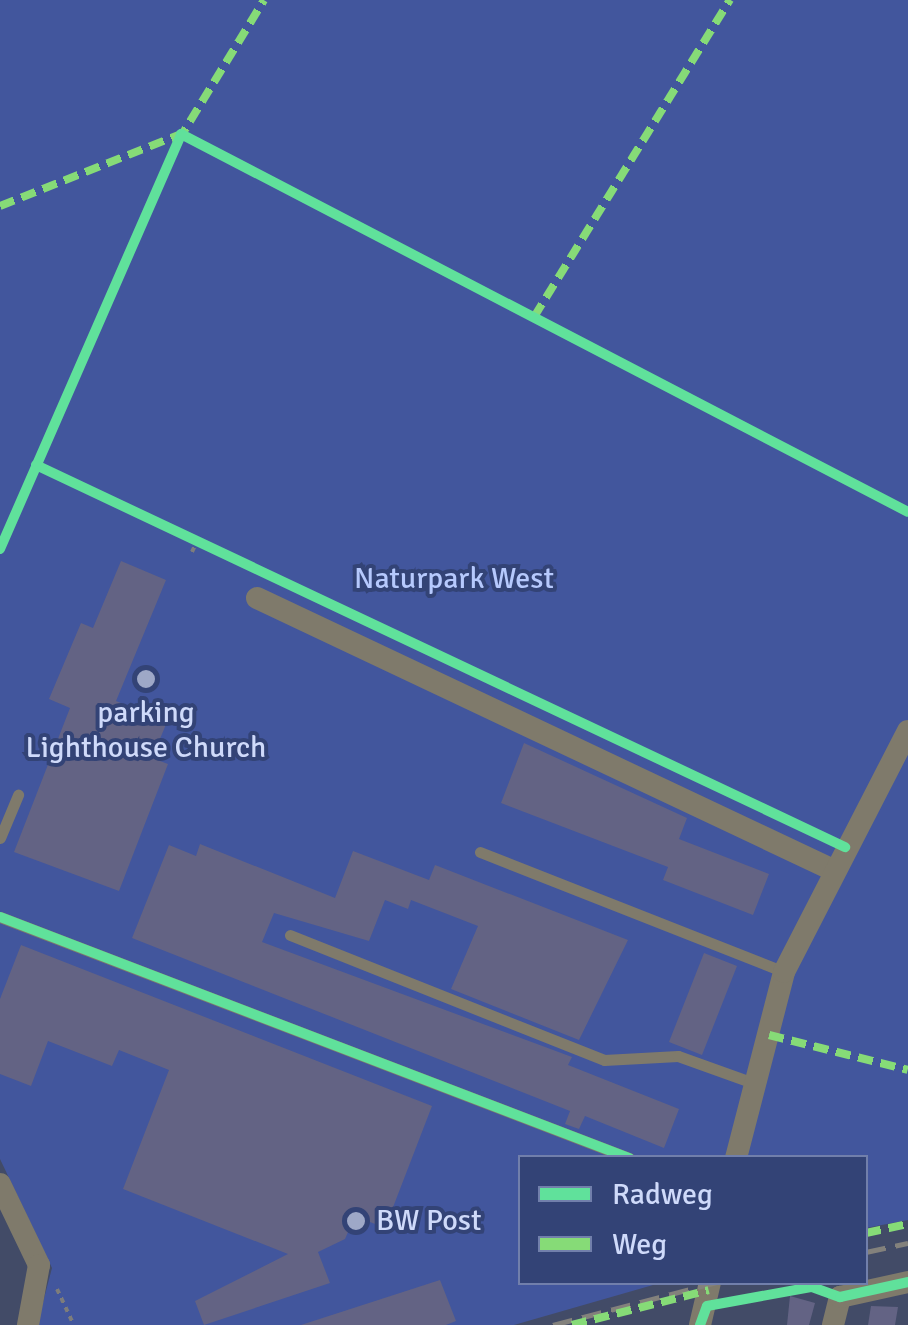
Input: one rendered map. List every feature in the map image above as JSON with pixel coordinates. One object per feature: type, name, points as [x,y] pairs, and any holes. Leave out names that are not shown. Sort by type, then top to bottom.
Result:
[{"type":"street","points":[[257,598],[834,870]]},
{"type":"street","points":[[737,1155],[784,972],[908,730]]},
{"type":"street","points":[[0,1184],[40,1265],[28,1325]]},
{"type":"street","points":[[833,1325],[840,1297],[908,1282]]},
{"type":"street","points":[[700,1325],[709,1285]]},
{"type":"lane","points":[[0,838],[18,795]]},
{"type":"lane","points":[[480,852],[784,972]]},
{"type":"lane","points":[[0,917],[620,1155]]},
{"type":"lane","points":[[290,935],[604,1060],[678,1056],[756,1084]]},
{"type":"path","points":[[192,552],[197,541]]},
{"type":"path","points":[[40,1265],[74,1325]]},
{"type":"green space","name":"Naturpark West","points":[[0,0],[908,0],[908,1220],[868,1228],[868,1155],[518,1155],[518,1285],[653,1285],[514,1325],[37,1325],[52,1268],[0,1159]]},
{"type":"building","points":[[121,561],[166,580],[116,701],[167,722],[152,758],[168,764],[119,891],[14,852],[70,708],[49,699],[81,623],[93,628]]},
{"type":"building","points":[[524,743],[687,818],[679,839],[769,874],[753,915],[663,880],[668,867],[501,803]]},
{"type":"building","points":[[200,844],[335,898],[353,851],[429,880],[435,865],[628,940],[579,1040],[451,989],[478,926],[411,900],[408,909],[385,900],[369,941],[274,913],[262,942],[572,1057],[568,1065],[679,1109],[664,1148],[585,1116],[579,1129],[565,1124],[570,1111],[132,938],[169,845],[196,856]]},
{"type":"building","points":[[21,945],[432,1106],[385,1228],[355,1216],[345,1239],[318,1252],[330,1283],[204,1325],[195,1301],[288,1254],[123,1189],[169,1070],[119,1050],[112,1066],[48,1041],[31,1086],[0,1074],[0,999]]},
{"type":"building","points":[[704,953],[737,966],[702,1055],[669,1042]]},
{"type":"building","points":[[440,1280],[456,1321],[446,1325],[301,1325]]},
{"type":"building","points":[[790,1296],[815,1303],[809,1325],[787,1325]]},
{"type":"building","points":[[871,1306],[898,1307],[895,1325],[868,1325]]},
{"type":"railway","points":[[868,1252],[908,1243]]},
{"type":"railway","points":[[553,1325],[706,1285]]},
{"type":"marked path","points":[[178,141],[264,0]]},
{"type":"marked path","points":[[534,317],[730,0]]},
{"type":"marked path","points":[[0,206],[181,134]]},
{"type":"marked path","points":[[769,1035],[908,1070]]},
{"type":"marked path","points":[[868,1233],[908,1224]]},
{"type":"marked path","points":[[572,1325],[709,1290]]},
{"type":"cycle path","points":[[0,549],[181,134],[908,512]]},
{"type":"cycle path","points":[[36,465],[845,847]]},
{"type":"cycle path","points":[[0,917],[621,1155]]},
{"type":"cycle path","points":[[700,1325],[707,1306],[812,1287],[840,1297],[908,1282]]},
{"type":"place","name":"parking Lighthouse Church","points":[[146,679]]},
{"type":"place","name":"BW Post","points":[[356,1221]]}]
